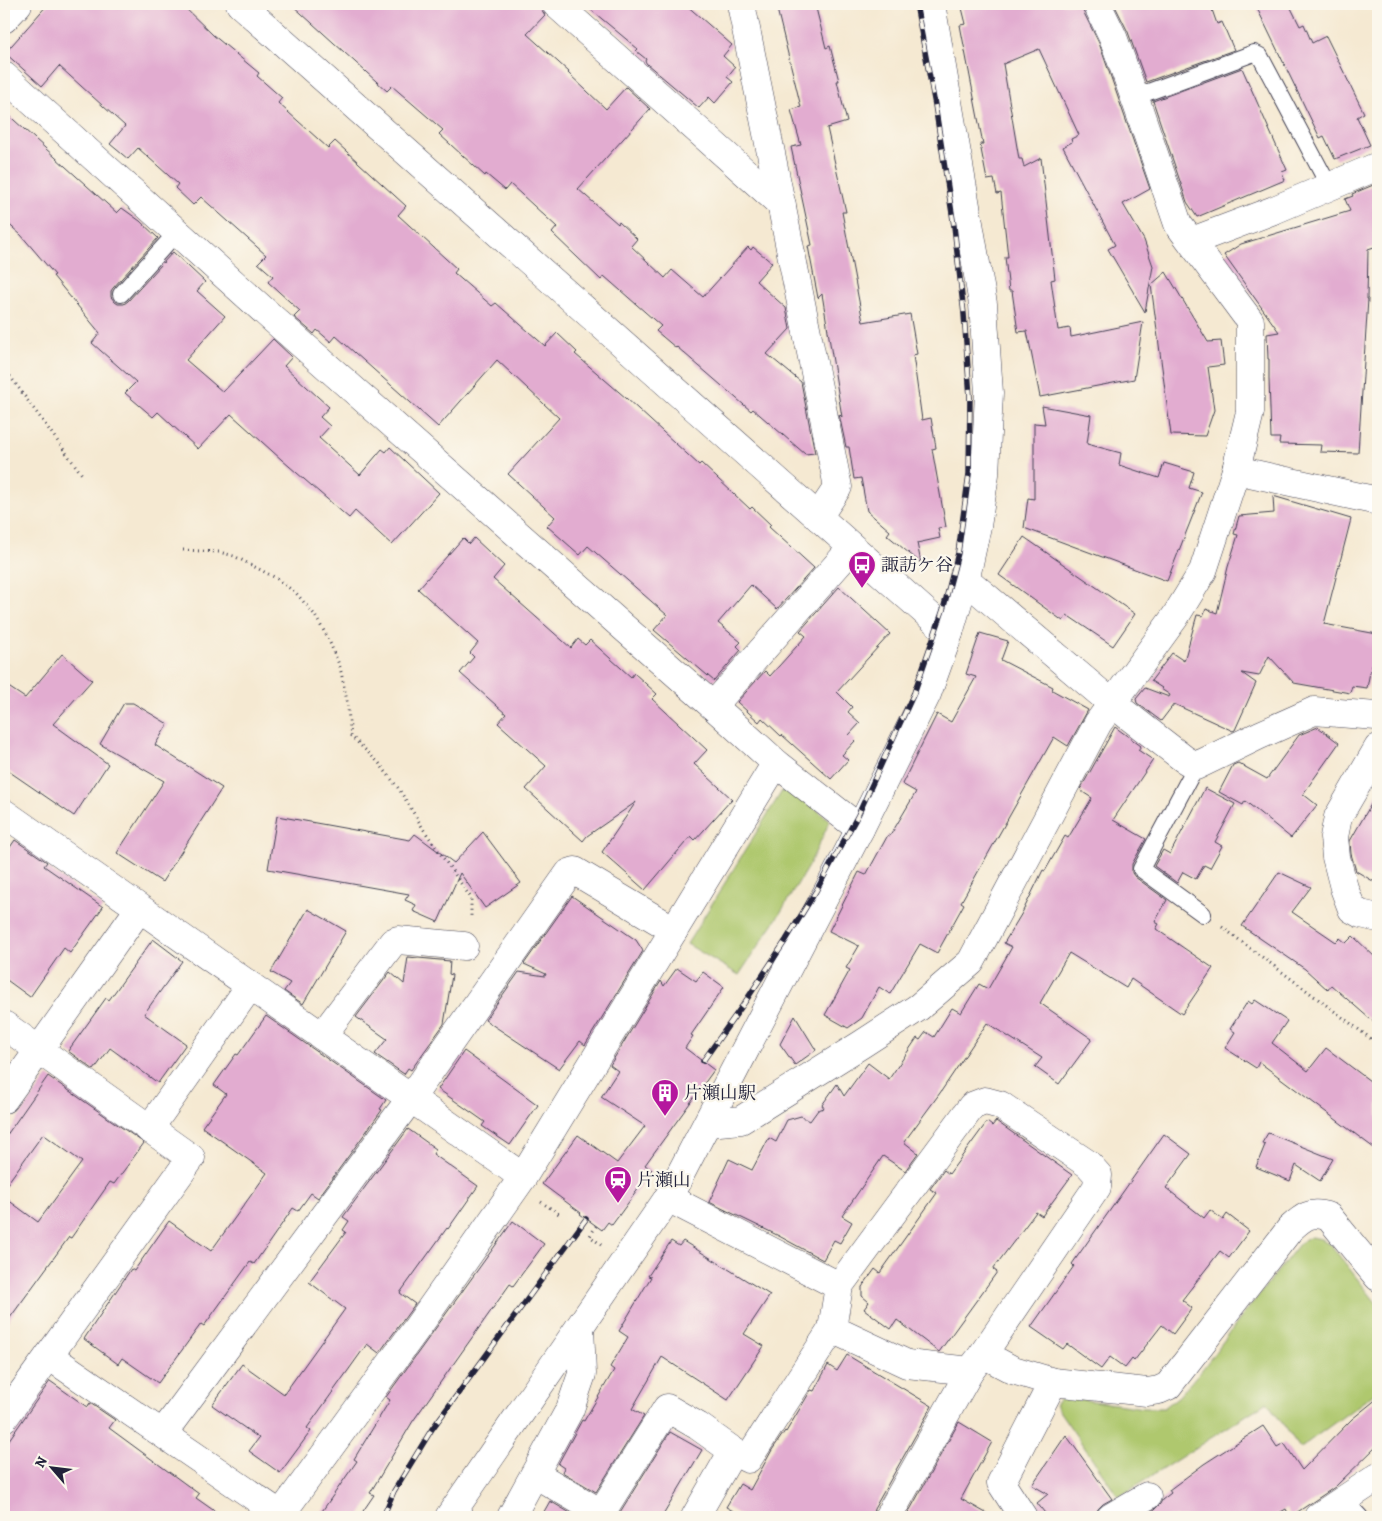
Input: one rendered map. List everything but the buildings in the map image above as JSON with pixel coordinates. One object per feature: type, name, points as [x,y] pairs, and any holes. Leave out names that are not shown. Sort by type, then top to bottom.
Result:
[{"type":"street","points":[[4,19],[18,4]]},
{"type":"street","points":[[240,4],[949,633]]},
{"type":"street","points":[[556,4],[782,205]]},
{"type":"street","points":[[741,4],[838,486],[818,516]]},
{"type":"street","points":[[449,1517],[668,1198],[860,829],[927,694],[949,633],[965,579],[986,474],[989,393],[983,304],[931,4]]},
{"type":"street","points":[[708,1123],[741,1120],[919,1006],[971,962],[1098,724],[1175,617],[1203,571],[1236,470],[1250,412],[1250,321],[1178,224],[1113,37],[1097,4]]},
{"type":"street","points":[[4,76],[272,318],[776,763],[860,829]]},
{"type":"street","points":[[1192,241],[1274,210],[1378,166]]},
{"type":"street","points":[[1236,470],[1378,501]]},
{"type":"street","points":[[713,706],[852,548]]},
{"type":"street","points":[[965,579],[1113,704],[1184,759],[1196,766],[1314,711],[1377,717]]},
{"type":"street","points":[[1378,748],[1338,818],[1334,837],[1338,865],[1352,909],[1361,914],[1378,918]]},
{"type":"street","points":[[49,1356],[280,1516],[419,1325],[523,1177],[776,763]]},
{"type":"street","points":[[4,813],[523,1177]]},
{"type":"street","points":[[162,1433],[411,1098],[569,873],[575,871],[674,930]]},
{"type":"street","points":[[4,1099],[139,909]]},
{"type":"street","points":[[322,1036],[393,942],[398,940],[464,946]]},
{"type":"street","points":[[149,1129],[250,986]]},
{"type":"street","points":[[4,1025],[191,1158],[4,1418]]},
{"type":"street","points":[[535,1474],[601,1513],[667,1408],[748,1459],[832,1329],[839,1286],[972,1106],[985,1101],[1000,1105],[1088,1164],[1098,1175],[1098,1187],[976,1363],[888,1517]]},
{"type":"street","points":[[668,1198],[839,1286]]},
{"type":"street","points":[[832,1329],[907,1364],[976,1363],[1013,1370],[1053,1382],[1148,1392],[1168,1386],[1290,1229],[1302,1218],[1311,1215],[1329,1217],[1378,1277]]},
{"type":"street","points":[[511,1517],[570,1409],[582,1374],[580,1327]]},
{"type":"street","points":[[1023,1517],[1001,1483],[1053,1382]]},
{"type":"street","points":[[695,1517],[733,1451]]},
{"type":"street","points":[[1318,1517],[1352,1509],[1378,1478]]},
{"type":"street","points":[[1112,1517],[1147,1496]]},
{"type":"lane","points":[[1135,97],[1254,53],[1260,56],[1329,186]]},
{"type":"lane","points":[[121,294],[177,232]]},
{"type":"lane","points":[[1196,766],[1141,868],[1203,914]]},
{"type":"path","points":[[4,368],[83,476]]},
{"type":"path","points":[[183,550],[226,554],[256,566],[296,593],[314,614],[328,638],[340,667],[347,701],[351,736],[380,762],[471,898],[470,936],[464,946]]},
{"type":"path","points":[[1203,914],[1378,1044]]},
{"type":"green space","points":[[782,791],[795,791],[830,821],[810,863],[779,915],[739,975],[687,944]]},
{"type":"green space","points":[[1311,1237],[1322,1239],[1330,1244],[1378,1305],[1378,1391],[1300,1448],[1267,1402],[1119,1497],[1055,1405],[1060,1399],[1071,1398],[1145,1408],[1164,1408],[1179,1396],[1204,1367],[1300,1243]]},
{"type":"railway","points":[[703,1061],[786,940],[816,891],[858,815],[914,693],[943,610],[958,553],[969,474],[970,397],[964,314],[954,226],[935,105],[916,4]]},
{"type":"railway","points":[[383,1517],[394,1491],[432,1429],[586,1219]]},
{"type":"place","name":"諏訪ケ谷","points":[[862,589]]},
{"type":"place","name":"片瀬山駅","points":[[665,1117]]},
{"type":"place","name":"片瀬山","points":[[618,1204]]}]
